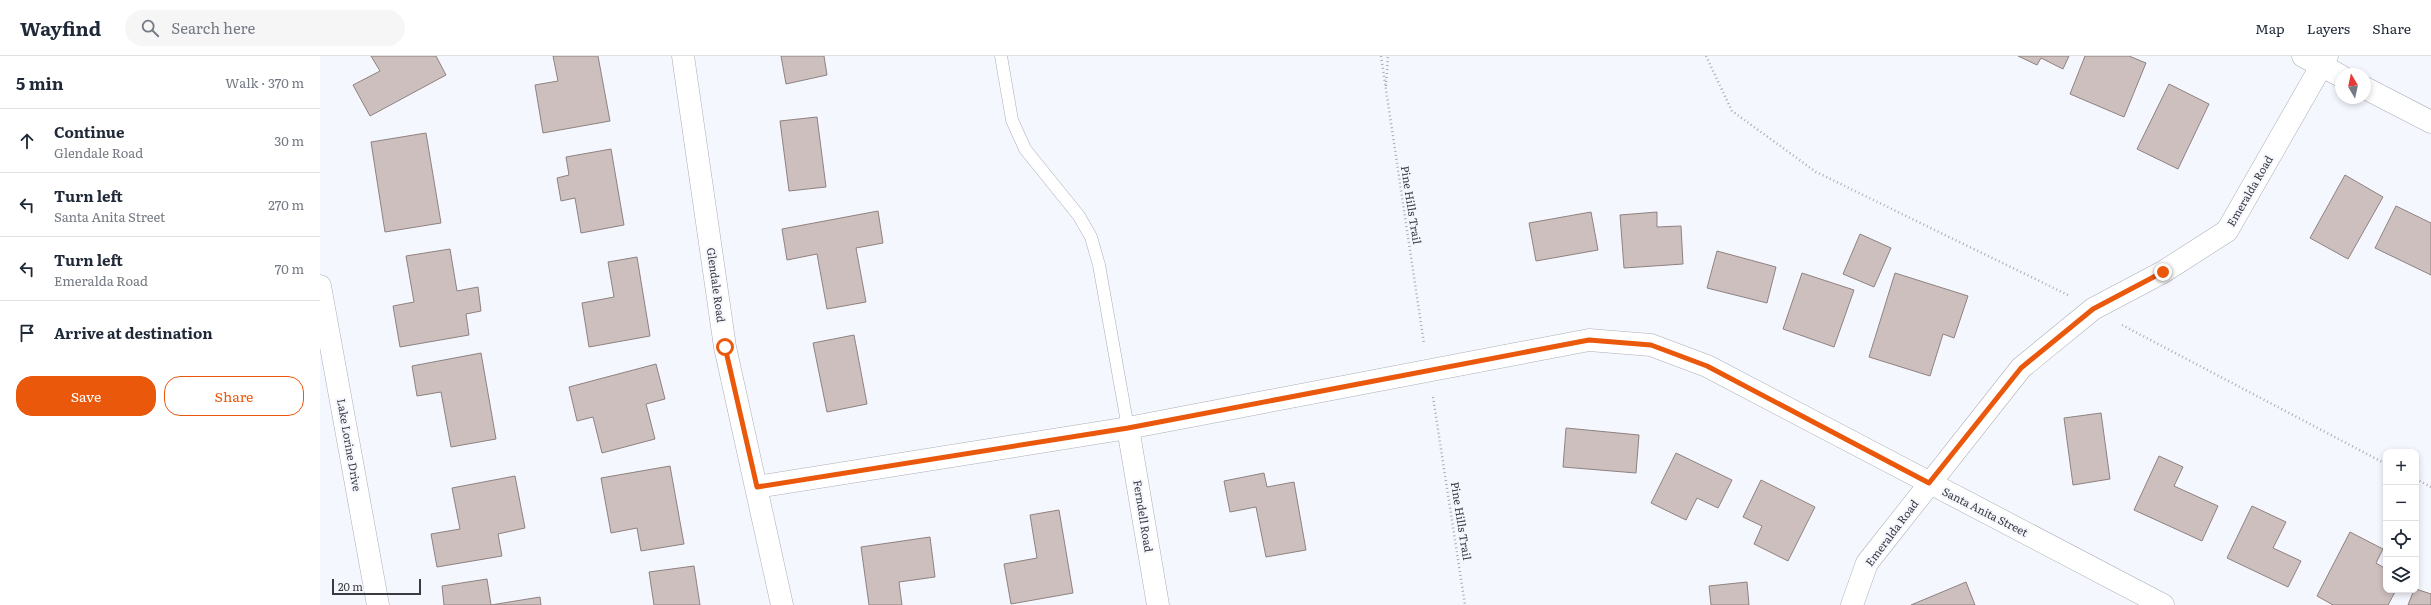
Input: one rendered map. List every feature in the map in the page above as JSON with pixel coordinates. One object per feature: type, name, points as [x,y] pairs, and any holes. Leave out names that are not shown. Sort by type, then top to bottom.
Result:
[{"type":"street","name":"Glendale Road","points":[[683,56],[725,347],[782,605]]},
{"type":"street","points":[[2317,59],[2335,72]]},
{"type":"street","name":"Emeralda Road","points":[[1852,605],[1867,563],[2021,368],[2093,309],[2163,272],[2227,231],[2317,59]]},
{"type":"street","points":[[2371,91],[2431,122]]},
{"type":"street","name":"Lake Lorine Drive","points":[[320,286],[378,605]]},
{"type":"street","name":"Santa Anita Street","points":[[757,487],[1128,428],[1589,340],[1651,345],[1707,366],[2163,605]]},
{"type":"street","name":"Ferndell Road","points":[[1128,428],[1158,605]]},
{"type":"lane","points":[[1001,56],[1004,86],[1012,120],[1025,149],[1079,216],[1091,238],[1099,265],[1128,428]]},
{"type":"path","name":"Pine Hills Trail","points":[[1381,56],[1425,348]]},
{"type":"path","points":[[1385,90],[1388,56]]},
{"type":"path","points":[[1706,56],[1732,111],[1816,172],[2072,297]]},
{"type":"path","points":[[2115,321],[2383,462]]},
{"type":"path","name":"Pine Hills Trail","points":[[1432,392],[1466,605]]},
{"type":"path","points":[[2419,481],[2431,487]]},
{"type":"building","points":[[371,56],[436,56],[446,75],[370,116],[353,85],[380,71]]},
{"type":"building","points":[[553,56],[598,56],[610,121],[543,133],[535,85],[558,81]]},
{"type":"building","points":[[781,56],[824,56],[827,75],[786,84]]},
{"type":"building","points":[[2018,56],[2069,56],[2063,69],[2041,58],[2037,65]]},
{"type":"building","points":[[2085,56],[2129,56],[2146,63],[2124,117],[2070,94]]},
{"type":"building","points":[[2169,84],[2209,104],[2178,169],[2137,149]]},
{"type":"building","points":[[817,117],[826,187],[789,191],[780,121]]},
{"type":"building","points":[[426,133],[441,223],[385,232],[371,142]]},
{"type":"building","points":[[611,149],[624,225],[581,233],[575,198],[561,201],[557,178],[569,175],[566,157]]},
{"type":"building","points":[[2345,175],[2383,197],[2348,259],[2310,238]]},
{"type":"building","points":[[2396,206],[2431,223],[2431,275],[2375,248]]},
{"type":"building","points":[[878,211],[883,243],[856,248],[866,302],[827,309],[817,254],[787,260],[782,229]]},
{"type":"building","points":[[1591,212],[1598,250],[1536,261],[1529,223]]},
{"type":"building","points":[[1657,212],[1657,227],[1681,226],[1683,264],[1624,268],[1620,215]]},
{"type":"building","points":[[1860,234],[1891,248],[1874,287],[1843,274]]},
{"type":"building","points":[[450,249],[457,291],[478,287],[481,311],[466,314],[469,335],[400,347],[393,306],[414,302],[406,256]]},
{"type":"building","points":[[1717,251],[1776,267],[1767,303],[1707,288]]},
{"type":"building","points":[[637,257],[650,336],[589,347],[582,303],[614,297],[608,262]]},
{"type":"building","points":[[1802,273],[1854,290],[1834,347],[1783,329]]},
{"type":"building","points":[[1895,273],[1968,296],[1954,338],[1943,334],[1930,376],[1869,357]]},
{"type":"building","points":[[854,335],[867,404],[827,412],[813,343]]},
{"type":"building","points":[[481,353],[496,439],[451,447],[441,392],[417,396],[412,366]]},
{"type":"building","points":[[656,364],[665,399],[646,404],[655,439],[602,453],[593,417],[577,421],[569,387]]},
{"type":"building","points":[[2101,413],[2110,479],[2073,485],[2064,418]]},
{"type":"building","points":[[1566,428],[1639,435],[1636,473],[1563,467]]},
{"type":"building","points":[[1676,453],[1732,480],[1718,508],[1697,498],[1686,520],[1651,503]]},
{"type":"building","points":[[2159,456],[2183,467],[2174,486],[2218,506],[2202,541],[2134,510]]},
{"type":"building","points":[[670,466],[684,544],[641,551],[637,528],[611,533],[601,478]]},
{"type":"building","points":[[1264,473],[1267,487],[1294,482],[1306,550],[1266,557],[1256,507],[1230,512],[1224,481]]},
{"type":"building","points":[[515,476],[525,528],[498,534],[502,556],[437,567],[431,534],[460,529],[452,488]]},
{"type":"building","points":[[1761,480],[1815,507],[1788,561],[1754,544],[1762,526],[1743,517]]},
{"type":"building","points":[[2252,506],[2286,522],[2273,548],[2301,561],[2288,587],[2227,558]]},
{"type":"building","points":[[1059,510],[1073,593],[1011,604],[1004,564],[1037,558],[1030,515]]},
{"type":"building","points":[[2350,532],[2383,549],[2376,563],[2383,567],[2383,593],[2394,593],[2388,605],[2333,605],[2317,596]]},
{"type":"building","points":[[930,537],[935,577],[899,582],[902,605],[869,605],[861,547]]},
{"type":"building","points":[[694,566],[700,605],[654,605],[649,572]]},
{"type":"building","points":[[487,579],[491,605],[444,605],[442,586]]},
{"type":"building","points":[[1747,582],[1749,605],[1711,605],[1709,586]]},
{"type":"building","points":[[1966,582],[1975,605],[1911,605]]},
{"type":"building","points":[[2419,590],[2431,594],[2431,605],[2408,605],[2413,593],[2419,593]]},
{"type":"building","points":[[540,597],[541,605],[491,605]]},
{"type":"route","points":[[725,347],[757,487],[1128,428],[1589,340],[1651,345],[1707,366],[1929,483],[2021,368],[2093,309],[2163,272]]}]
